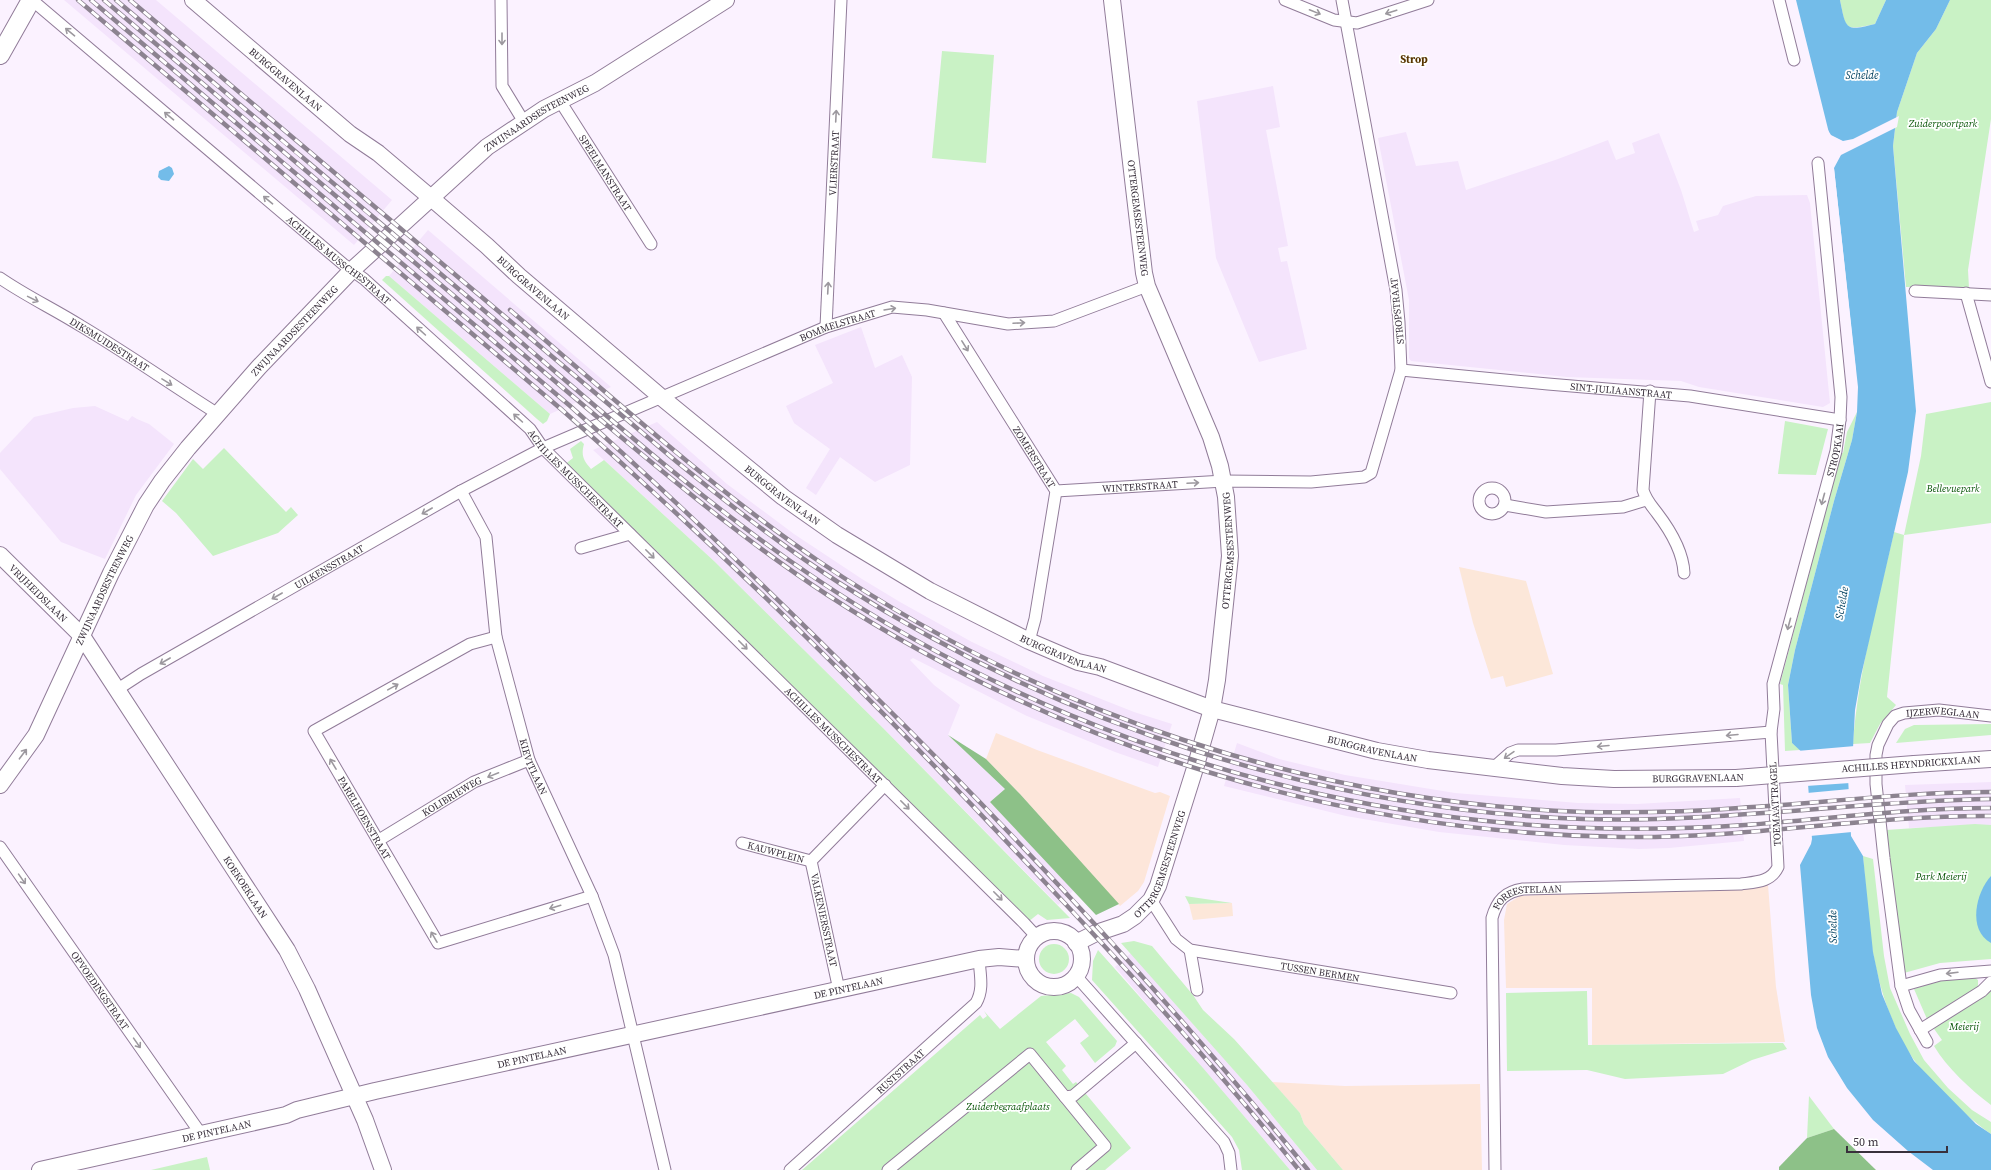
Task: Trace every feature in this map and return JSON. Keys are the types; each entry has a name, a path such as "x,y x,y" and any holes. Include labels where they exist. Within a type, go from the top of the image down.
{"main road":[{"path":"0,55 32,0"}],"street":[{"name":"ACHILLES MUSSCHESTRAAT","path":"32,0 351,271 364,279 530,429 543,448 885,785 1024,923 1037,938"},
{"name":"BURGGRAVENLAAN","path":"193,0 350,134 378,153 488,246 519,276 661,397 783,497 837,535 930,591 1029,641 1078,662 1107,669 1212,709 1377,751 1428,760 1562,776 1614,779 1736,778 1831,770"},
{"path":"502,0 502,86 524,122"},
{"name":"ZWIJNAARDSESTEENWEG","path":"0,785 36,735 111,573 146,505 162,481 259,367 351,271 430,197 487,147 524,122 595,83 726,0"},
{"name":"VLIERSTRAAT","path":"826,327 841,0"},
{"name":"OTTERGEMSESTEENWEG","path":"1076,943 1096,933 1124,924 1151,900 1160,879 1212,709 1217,680 1230,556 1224,481 1211,437 1147,286 1132,182 1112,0"},
{"path":"1285,0 1334,20 1346,23 1357,23 1428,0"},
{"name":"STROPSTRAAT","path":"1224,481 1311,482 1368,476 1373,470 1401,370 1400,329 1396,290 1342,0"},
{"path":"1780,0 1794,60"},
{"name":"SPEELMANSTRAAT","path":"560,101 651,244"},
{"name":"STROPKAAI","path":"1771,732 1774,709 1773,684 1836,451 1840,420 1840,389 1818,163"},
{"name":"DIKSMUIDESTRAAT","path":"0,278 29,298 46,305 137,360 152,373 218,414"},
{"name":"BOMMELSTRAAT","path":"543,448 826,327 892,307 944,313 1008,324 1054,321 1147,286"},
{"path":"1915,291 1991,295"},
{"path":"1966,293 1991,382"},
{"name":"ZOMERSTRAAT","path":"944,313 1056,491 1035,619 1029,641"},
{"name":"SINT-JULIAANSTRAAT","path":"1401,370 1548,384 1650,391 1840,420"},
{"path":"1650,391 1643,490 1646,500 1658,514 1681,553 1684,573"},
{"name":"UILKENSSTRAAT","path":"118,689 141,674 461,492 543,448"},
{"name":"WINTERSTRAAT","path":"1056,491 1224,481"},
{"name":"KIEVITLAAN","path":"461,492 486,537 496,637 529,760 592,896 614,955 665,1170"},
{"path":"1505,505 1546,512 1623,507 1646,500"},
{"name":"ACHILLES MUSSCHESTRAAT","path":"582,548 630,534"},
{"name":"VRIJHEIDSLAAN","path":"0,555 82,636 118,689"},
{"name":"PARELHOENSTRAAT","path":"496,637 470,644 314,731 438,943 592,896"},
{"name":"KOEKOEKLAAN","path":"118,689 289,953 367,1124 383,1170"},
{"name":"IJZERWEGLAAN","path":"1901,986 1876,784 1876,755 1878,745 1888,724 1895,716 1904,713 1939,710 1991,716"},
{"path":"1493,768 1510,753 1518,750 1556,750 1771,732"},
{"name":"TOEMAATTRAGEL","path":"1771,732 1778,867 1774,875"},
{"name":"ACHILLES HEYNDRICKXLAAN","path":"1831,770 1991,759"},
{"name":"KOLIBRIEWEG","path":"379,840 474,782 529,760"},
{"name":"VALKENIERSSTRAAT","path":"839,990 811,861 885,785"},
{"name":"KAUWPLEIN","path":"742,843 811,861"},
{"name":"OPVOEDINGSTRAAT","path":"0,847 200,1134"},
{"name":"FOREESTELAAN","path":"1495,1170 1492,918 1495,906 1503,896 1512,891 1523,889 1742,884 1763,881 1774,875"},
{"path":"1151,900 1176,939 1190,950 1197,990"},
{"path":"1056,932 1068,936 1076,943 1081,960 1076,976 1071,981 1058,986 1044,985 1038,982 1029,972 1026,959 1031,943 1043,934 1056,932"},
{"name":"TUSSEN BERMEN","path":"1190,950 1451,993"},
{"name":"DE PINTELAAN","path":"40,1170 286,1115 297,1110 354,1096 978,959 999,956 1026,959"},
{"name":"RUSTSTRAAT","path":"790,1170 976,1003 980,996 982,987 978,959"},
{"path":"1927,1042 1909,1010 1901,986 1940,974 1991,971"},
{"path":"1076,976 1224,1142 1229,1153 1231,1170"},
{"path":"1920,1030 1982,991 1991,982"},
{"path":"1065,1096 1072,1096 1078,1092 1136,1043"},
{"path":"888,1170 1030,1054 1105,1146 1077,1170"}],"shaded area":[{"path":"64,0 156,0 392,200 354,245"},
{"path":"1273,86 1280,127 1266,130 1288,246 1278,248 1281,262 1287,261 1307,349 1259,362 1216,258 1197,101"},
{"path":"1406,132 1416,166 1458,161 1466,190 1558,159 1608,140 1616,160 1635,153 1632,143 1659,133 1681,190 1694,232 1699,230 1696,221 1718,215 1723,206 1756,196 1807,195 1810,203 1830,403 1823,407 1699,387 1681,381 1567,377 1411,361 1409,358 1409,300 1378,138"},
{"path":"428,230 611,387 550,414 389,276"},
{"path":"861,327 875,368 902,355 912,377 910,465 875,482 840,457 816,495 806,488 830,449 794,423 786,406 833,383 815,345"},
{"path":"95,406 128,421 132,416 149,424 174,444 136,495 105,559 61,542 0,469 0,453 34,417 73,408"},
{"path":"657,422 727,484 794,534 900,602 972,642 1043,676 1134,712 1172,724 1158,767 1115,752 1027,716 913,658 910,660 934,685 960,705 948,735 1005,789 990,802 1074,890 1058,905 883,728 714,561 593,450"},
{"path":"1459,567 1526,581 1553,674 1506,687 1503,676 1491,679 1473,623"},
{"path":"996,733 1037,750 1155,793 1160,792 1170,796 1144,882 1138,891 1120,906 1020,794 986,759"},
{"path":"1237,743 1279,759 1345,775 1455,793 1578,803 1637,804 1740,798 1744,841 1669,848 1639,849 1564,845 1439,832 1346,816 1224,786"},
{"path":"1991,782 1991,825 1909,828 1905,785"},
{"path":"1768,885 1776,987 1785,1042 1592,1045 1592,988 1506,988 1504,920 1507,904 1520,896"},
{"path":"1232,903 1233,916 1193,920 1189,904"},
{"path":"1131,953 1247,1085 1317,1170 1290,1170 1115,967"},
{"path":"1272,1082 1345,1086 1480,1084 1482,1170 1343,1170 1304,1124 1300,1113"}],"green space":[{"path":"1840,0 1886,0 1875,24 1852,27 1848,26 1846,23"},
{"name":"Zuiderpoortpark","path":"1950,0 1991,0 1991,119 1968,270 1969,288 1906,287 1893,146 1897,112 1917,53 1936,29"},
{"path":"942,51 994,55 986,163 932,158"},
{"path":"386,276 389,276 550,414 547,421 543,424 537,419 382,280"},
{"name":"Bellevuepark","path":"1991,402 1991,523 1904,535 1921,456 1926,414"},
{"path":"1857,412 1852,440 1834,501 1795,650 1788,685 1792,743 1800,750 1785,751 1783,685 1780,684 1841,453 1843,453 1847,432"},
{"path":"1785,421 1828,429 1816,475 1778,474"},
{"path":"581,441 584,444 583,457 591,469 604,460 714,561 883,728 1070,918 1047,920 1038,914 1028,922 564,465 573,458 570,449"},
{"path":"224,448 286,512 291,507 298,515 278,533 213,556 176,513 162,501 193,459 203,469"},
{"path":"1894,532 1904,535 1887,697 1896,705 1880,724 1870,743 1853,744 1859,690 1864,664"},
{"path":"1991,724 1991,735 1896,743 1905,729 1914,725"},
{"path":"948,735 986,759 1020,794 1119,904 1096,915 990,802 1005,789"},
{"name":"Park Meierij","path":"1975,824 1991,825 1991,959 1940,963 1904,973 1886,830"},
{"path":"1863,856 1873,859 1884,956 1890,988 1910,1034 1924,1060 1948,1088 1972,1110 1991,1122 1991,1134 1971,1119 1921,1069 1906,1048 1893,1022 1883,995 1873,953 1868,917"},
{"path":"1185,896 1232,903 1189,904"},
{"path":"1134,941 1152,946 1193,995 1203,1010 1234,1039 1300,1113 1304,1124 1343,1170 1317,1170 1247,1085 1121,943"},
{"path":"1054,944 1065,948 1069,959 1065,970 1054,974 1043,970 1039,959 1043,948"},
{"path":"1098,950 1203,1068 1290,1170 1242,1170 1239,1150 1232,1137 1092,980 1093,961"},
{"name":"Meierij","path":"1974,977 1978,980 1978,986 1991,978 1991,1105 1960,1078 1939,1054 1934,1046 1942,1040 1927,1019 1914,989 1942,980"},
{"path":"1587,991 1588,1045 1783,1043 1787,1049 1752,1060 1723,1074 1625,1079 1587,1070 1507,1071 1506,993"},
{"name":"Zuiderbegraafplaats","path":"1071,993 1079,997 1117,1041 1115,1046 1095,1063 1080,1043 1089,1036 1075,1019 1046,1042 1066,1066 1062,1070 1073,1084 1076,1082 1131,1148 1105,1170 802,1170 980,1015 983,1019 987,1016 984,1011 1000,1029 1041,996"},
{"path":"1809,1096 1834,1129 1807,1138"},
{"path":"1834,1129 1876,1170 1779,1170 1779,1167 1807,1138"},
{"path":"207,1157 210,1170 151,1170"}],"water":[{"name":"Schelde","path":"1796,0 1840,0 1848,26 1858,28 1875,24 1886,0 1950,0 1936,29 1917,53 1897,112 1893,146 1916,411 1908,472 1861,676 1855,710 1853,748 1847,757 1851,836 1863,856 1873,952 1882,994 1896,1028 1914,1061 1976,1124 1991,1134 1991,1170 1933,1170 1908,1151 1873,1120 1847,1088 1828,1057 1817,1028 1811,995 1800,865 1812,839 1806,756 1792,743 1788,685 1795,650 1834,501 1852,440 1857,412 1858,387 1831,141"},
{"path":"169,166 172,168 174,174 169,181 161,180 158,177 159,171"},
{"path":"1991,876 1991,943 1983,937 1979,929 1976,920 1976,911 1981,891"}],"pier":[{"path":"1794,0 1826,127 1831,135 1843,141 1853,139 1899,116 1897,127 1841,155 1834,168 1856,372 1855,378 1829,141"},
{"path":"1855,746 1849,757 1850,783 1806,786 1804,757 1797,751"},
{"path":"1850,789 1852,832 1810,836 1807,793"}],"railway":[{"path":"78,0 561,409 739,572 855,685 968,800 1059,897 1233,1090 1299,1170"},
{"path":"91,0 569,405 724,548 932,753 1098,927 1205,1047 1308,1170"},
{"path":"104,0 621,437 721,518 773,557 826,594 916,648 1010,696 1107,738 1207,772 1309,799 1412,819 1517,832 1622,837 1668,837 1899,819 1991,816"},
{"path":"116,0 493,318 609,418 687,483 767,545 809,574 885,622 964,666 1045,704 1128,738 1214,766 1300,790 1388,808 1477,820 1577,828 1645,829 1745,825 1868,814 1960,808 1991,808"},
{"path":"130,0 677,462 737,510 819,570 925,634 1013,679 1103,718 1196,751 1291,778 1387,798 1485,812 1583,819 1685,818 1889,804 1991,799"},
{"path":"510,310 623,408 700,472 739,503 820,562 906,616 995,664 1089,705 1184,740 1282,769 1382,790 1483,805 1584,812 1701,810 1960,792 1991,792"}],"district":[{"name":"Strop","path":"1414,59"}]}
